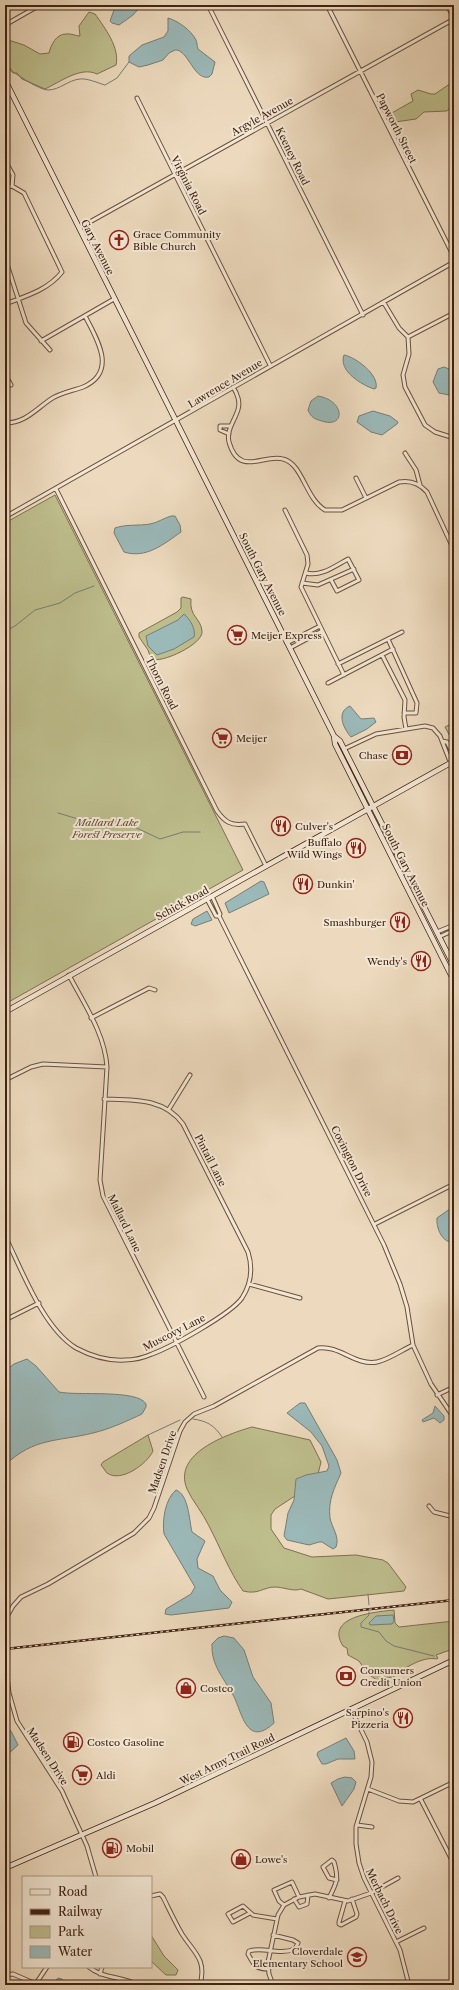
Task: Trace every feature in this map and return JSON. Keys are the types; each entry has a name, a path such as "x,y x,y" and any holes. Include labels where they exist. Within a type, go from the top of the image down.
{"main road":[{"name":"Gary Avenue","path":"5,80 175,421"},
{"name":"South Gary Avenue","path":"175,421 334,736 340,741 374,806 454,966"},
{"name":"South Gary Avenue","path":"334,736 334,744 454,981"},
{"name":"Schick Road","path":"5,1012 453,761"},
{"name":"West Army Trail Road","path":"5,1868 161,1800 454,1660"}],"street":[{"path":"5,25 40,5"},
{"name":"Keeney Road","path":"208,5 363,315"},
{"name":"Papworth Street","path":"327,5 454,257"},
{"path":"447,5 454,19"},
{"name":"Argyle Avenue","path":"79,228 454,19"},
{"name":"Virginia Road","path":"137,98 270,365"},
{"path":"8,166 13,175 12,186"},
{"path":"5,188 12,186 24,193 62,272 53,282 5,304"},
{"path":"5,258 26,323 50,350"},
{"name":"Lawrence Avenue","path":"5,517 175,421 270,365 363,315 454,262"},
{"path":"41,341 114,299"},
{"path":"384,303 399,328 408,337 409,354 403,375 405,387 425,425 435,432 454,438"},
{"path":"408,337 454,313"},
{"path":"5,423 19,421 29,417 54,397 82,387 96,377 102,365 102,351 85,316"},
{"path":"5,374 11,385"},
{"path":"233,387 239,398 239,406 230,426 229,443 232,450 239,458 248,463 283,459 292,464 297,469 313,501 325,510 342,510 399,482 407,481 420,485 427,492 454,550"},
{"path":"229,434 220,430 220,426 230,426"},
{"path":"405,453 416,470 420,485"},
{"path":"356,478 366,498"},
{"name":"Thorn Road","path":"56,489 217,811 226,823 237,825 245,824 266,866"},
{"path":"285,510 307,555 308,564 302,583 306,599 344,675"},
{"path":"306,573 313,575 319,574 348,559 359,580 337,592 331,580"},
{"path":"302,583 318,585 354,569"},
{"path":"287,643 320,626"},
{"path":"290,648 322,631"},
{"path":"338,664 402,632"},
{"path":"388,639 417,703 416,713 404,713"},
{"path":"328,683 393,649"},
{"path":"382,655 405,700 404,713 406,729"},
{"path":"344,749 376,734 425,726 433,728 442,741 449,759 453,761"},
{"name":"Covington Drive","path":"212,896 220,914 219,916 375,1224 400,1284 407,1307 413,1345 437,1395 454,1418"},
{"name":"Covington Drive","path":"207,899 216,916 219,916"},
{"path":"438,934 454,925"},
{"path":"438,934 454,930"},
{"name":"Mallard Lane","path":"69,976 103,1041 107,1067 100,1180 103,1196 204,1397"},
{"path":"91,1018 150,988 155,990"},
{"path":"5,1080 43,1064 107,1067"},
{"path":"169,1109 190,1075"},
{"name":"Pintail Lane","path":"104,1099 148,1102 169,1109 179,1118 186,1128 245,1245 251,1263 249,1284"},
{"path":"375,1224 454,1184"},
{"name":"Muscovy Lane","path":"5,1236 39,1303 49,1321 59,1334 74,1347 89,1354 114,1360 135,1359 151,1355 176,1342 232,1309 241,1299 249,1284"},
{"path":"249,1284 300,1298"},
{"path":"5,1320 39,1303"},
{"name":"Madsen Drive","path":"5,1620 13,1606 21,1597 48,1584 142,1527 154,1508 180,1431 194,1414 214,1406 318,1348 329,1347 360,1361 378,1362 413,1345"},
{"path":"437,1395 454,1387"},
{"path":"429,1506 434,1512 454,1517"},
{"name":"Madsen Drive","path":"5,1659 9,1693 17,1721 55,1778 92,1858 96,1876"},
{"name":"Merbach Drive","path":"351,1709 367,1742 371,1754 372,1770 357,1825 356,1844 358,1863 403,1958 409,1985"},
{"path":"368,1788 404,1802 413,1802 421,1800 454,1782"},
{"path":"421,1800 454,1864"},
{"path":"357,1825 372,1827"},
{"path":"330,1898 338,1880 334,1862 332,1860 323,1867 329,1878 338,1880"},
{"path":"273,1985 268,1969 270,1952 277,1919 284,1905 299,1897 315,1894 345,1901 371,1893 398,1878"},
{"path":"284,1905 279,1901 274,1890 292,1882 299,1897"},
{"path":"152,1896 160,1894 163,1897 182,1934 198,1955 202,1967 200,1985"},
{"path":"294,1899 299,1907 302,1907 307,1904 308,1895"},
{"path":"345,1901 339,1922 341,1925 356,1917 357,1914 352,1899"},
{"path":"250,1913 234,1922 228,1914 243,1906 253,1915 277,1919"},
{"path":"396,1942 424,1928"},
{"path":"268,1969 258,1969 255,1967 248,1954 249,1951 256,1949 270,1952 282,1952 298,1947 296,1941 273,1935"},
{"path":"5,1975 13,1974 36,1984 46,1968"},
{"path":"91,1968 100,1974 128,1980 138,1985"},
{"path":"100,1974 102,1968"}],"green space":[{"path":"89,12 95,14 111,38 116,52 116,65 97,74 91,72 77,73 45,89 22,79 17,73 13,73 5,59 5,39 24,45 40,54 49,53 53,43 62,34 80,36 79,26"},
{"path":"454,81 454,107 451,107 447,111 424,112 416,119 395,122 392,120 390,114 413,101 411,94 418,90 435,94"},
{"name":"Mallard Lake Forest Preserve","path":"55,495 243,870 5,1004 5,523"},
{"path":"181,598 191,599 193,614 200,623 202,631 201,636 196,642 181,652 163,659 151,659 148,650 139,637 139,633 177,612 181,608"},
{"path":"451,724 454,731 454,737 451,738 445,727"},
{"path":"252,1427 310,1440 321,1462 318,1474 301,1492 275,1509 271,1515 271,1529 284,1548 312,1557 356,1555 383,1560 388,1563 406,1587 404,1591 328,1599 301,1589 295,1590 271,1587 253,1592 243,1591 229,1567 207,1521 189,1494 185,1476 187,1465 195,1455 205,1447 217,1440"},
{"path":"148,1435 153,1451 140,1466 133,1471 119,1476 107,1473 101,1465 103,1462"},
{"path":"394,1610 395,1623 399,1627 454,1621 454,1646 450,1650 436,1655 438,1658 437,1659 426,1659 409,1666 394,1675 394,1681 389,1683 392,1679 391,1677 378,1681 367,1673 359,1661 348,1655 347,1648 343,1646 339,1636 340,1628 346,1622 365,1614"},
{"path":"152,1937 164,1956 178,1970 176,1975 166,1975 152,1962"}],"water":[{"path":"121,5 142,5 133,15 119,25 112,23 110,21 114,10"},
{"path":"168,18 176,21 188,29 196,40 198,49 215,62 212,74 209,77 200,75 184,55 177,50 169,53 163,60 148,65 139,67 129,62 129,56 142,45 164,37 168,31"},
{"path":"344,355 354,359 370,372 374,377 376,388 374,389 358,381 348,372 344,366"},
{"path":"444,367 454,371 454,396 439,393 433,382 438,369"},
{"path":"318,396 334,403 338,408 338,418 335,421 330,422 319,420 310,414 308,410 311,401"},
{"path":"373,411 390,416 398,422 382,435 371,432 357,422 359,416"},
{"path":"175,516 180,525 181,532 147,552 132,554 124,552 114,533 115,528 146,525"},
{"path":"184,614 192,624 194,637 174,649 157,655 148,646 146,636 178,620"},
{"path":"350,706 361,719 374,718 376,722 367,729 351,737 343,725 342,720 343,712"},
{"path":"261,881 264,882 269,894 229,913 225,903"},
{"path":"207,911 212,920 195,926 191,924 193,919"},
{"path":"454,1206 454,1239 450,1242 444,1239 440,1233 437,1225 437,1218"},
{"path":"27,1359 36,1366 59,1392 132,1396 141,1399 146,1404 146,1407 142,1414 106,1429 80,1436 47,1442 26,1449 5,1465 5,1371 14,1364"},
{"path":"300,1403 305,1403 337,1460 341,1473 332,1495 330,1506 330,1518 337,1540 336,1547 333,1549 322,1542 309,1545 287,1540 284,1536 288,1513 294,1500 296,1479 306,1475 327,1471 329,1466 322,1446 311,1432 287,1413"},
{"path":"435,1406 444,1416 444,1420 440,1423 434,1418 423,1422 422,1420 433,1413"},
{"path":"176,1490 184,1497 186,1502 192,1532 205,1541 197,1559 198,1568 213,1576 220,1590 232,1602 229,1608 171,1615 165,1614 166,1609 191,1594 195,1587 164,1534 163,1523 165,1510 169,1499"},
{"path":"393,1615 394,1621 392,1624 370,1625 369,1623 376,1616"},
{"path":"224,1636 234,1638 244,1650 253,1677 271,1703 274,1723 265,1730 257,1732 251,1730 246,1725 233,1695 216,1665 213,1658 212,1644 218,1638"},
{"path":"5,1729 11,1731 18,1745 5,1757"},
{"path":"346,1738 354,1751 355,1759 338,1759 322,1764 317,1755 318,1752"},
{"path":"345,1777 352,1778 356,1782 354,1789 342,1806 331,1783"},
{"path":"58,1978 62,1979 67,1985 52,1985"}],"waterway":[{"path":"10,70 34,85 52,90 80,79 105,85 117,78 129,62"},
{"path":"5,631 15,626 35,610 60,603 75,593 94,586"},
{"path":"58,813 78,819 100,819"},
{"path":"102,820 124,822 160,839 183,832 200,832"},
{"path":"193,1419 210,1424 222,1437"},
{"path":"148,1435 180,1420"},
{"path":"368,1594 369,1605"},
{"path":"369,1612 369,1615 361,1623 361,1627 379,1632 386,1641 394,1646 434,1656"}],"railway":[{"path":"5,1649 454,1600"}],"place":[{"name":"Grace Community Bible Church","path":"119,240"},
{"name":"Meijer Express","path":"237,635"},
{"name":"Meijer","path":"222,738"},
{"name":"Chase","path":"402,755"},
{"name":"Culver's","path":"281,826"},
{"name":"Buffalo Wild Wings","path":"356,848"},
{"name":"Dunkin'","path":"303,884"},
{"name":"Smashburger","path":"400,922"},
{"name":"Wendy's","path":"421,961"},
{"name":"Consumers Credit Union","path":"346,1676"},
{"name":"Costco","path":"186,1688"},
{"name":"Sarpino's Pizzeria","path":"403,1718"},
{"name":"Costco Gasoline","path":"73,1742"},
{"name":"Aldi","path":"82,1775"},
{"name":"Mobil","path":"112,1848"},
{"name":"Lowe's","path":"241,1859"},
{"name":"Cloverdale Elementary School","path":"357,1957"}]}
